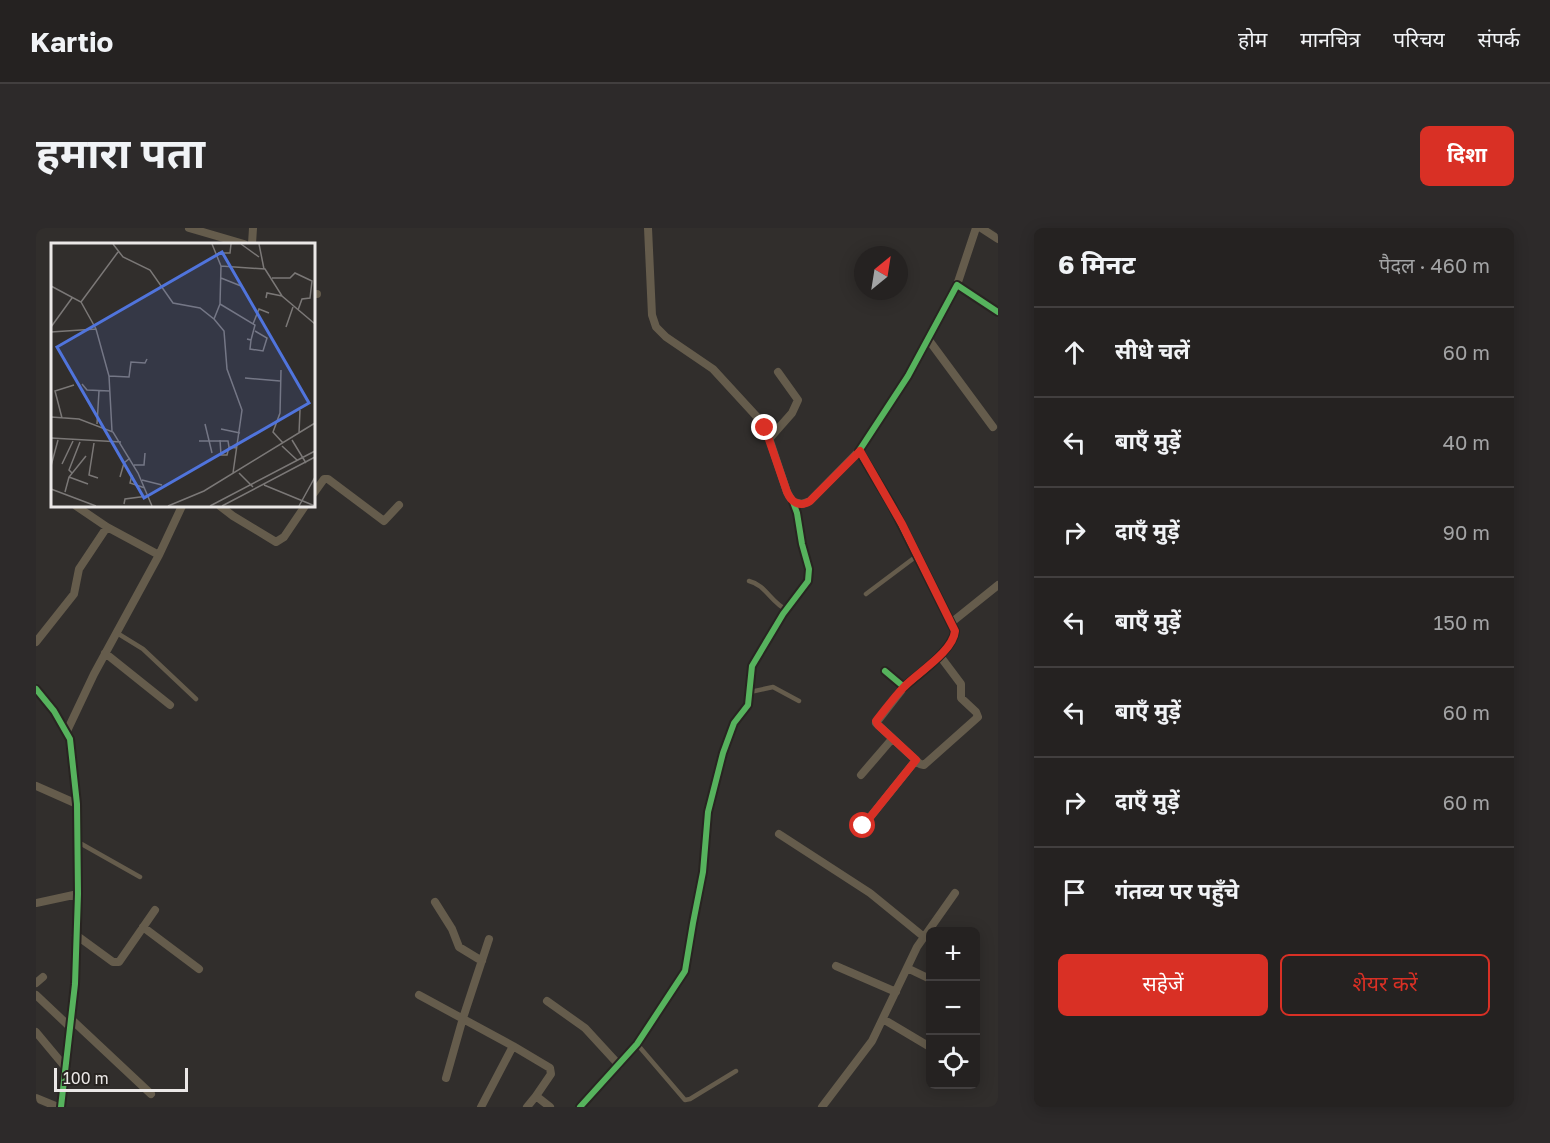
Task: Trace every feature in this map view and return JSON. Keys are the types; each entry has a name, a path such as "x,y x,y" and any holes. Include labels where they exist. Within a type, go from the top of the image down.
{"street":[{"path":"189,228 241,243"},
{"path":"252,243 253,228"},
{"path":"580,1107 638,1044 685,971 704,872 708,812 726,743 734,723 748,705 752,666 809,576 797,513 787,492 769,439 758,418 712,369 675,345 656,327 651,315 648,228"},
{"path":"793,501 802,504 810,501 860,451 893,401 957,285 976,228"},
{"path":"981,228 998,239"},
{"path":"957,285 998,312"},
{"path":"928,339 993,427"},
{"path":"769,439 792,413 798,400 778,372"},
{"path":"860,451 918,555 955,631 954,639 940,656 904,687 876,721 892,739 924,765 978,717 978,714 961,698 961,684 940,656"},
{"path":"315,492 324,479 328,479 384,521 399,505"},
{"path":"78,507 159,555"},
{"path":"67,731 105,653 183,507"},
{"path":"221,507 276,542 284,537 304,507"},
{"path":"36,642 74,594 79,569 107,526"},
{"path":"952,622 998,585"},
{"path":"105,653 170,705"},
{"path":"885,671 904,687"},
{"path":"36,689 54,711 70,739 77,804 78,842 75,984 60,1107 36,1098"},
{"path":"861,775 892,739"},
{"path":"863,826 916,760"},
{"path":"36,786 77,804"},
{"path":"779,834 870,892 924,937"},
{"path":"822,1107 872,1041 924,937 956,893"},
{"path":"36,903 78,894"},
{"path":"435,902 452,929 459,947 482,961"},
{"path":"76,935 116,963 121,961 155,910"},
{"path":"143,927 199,969"},
{"path":"446,1078 489,939"},
{"path":"836,966 896,992"},
{"path":"907,968 926,977"},
{"path":"36,995 151,1094"},
{"path":"419,995 513,1046 551,1070 551,1074 527,1107"},
{"path":"547,1001 585,1028 619,1065"},
{"path":"883,1019 926,1045"},
{"path":"36,1032 66,1068"},
{"path":"481,1107 513,1046"},
{"path":"536,1096 550,1107"}],"lane":[{"path":"866,594 918,555"},
{"path":"749,581 759,584 775,603 787,610"},
{"path":"117,633 143,649 196,699"},
{"path":"750,692 773,687 799,701"},
{"path":"78,842 140,878"},
{"path":"638,1044 685,1100 736,1071"}],"cycle path":[{"path":"885,671 904,687 942,654 955,631 891,504 859,451 908,376 957,285 998,312"},
{"path":"580,1107 637,1044 685,971 703,872 708,812 723,753 734,723 748,705 752,666 783,614 808,581 809,569 793,502"},
{"path":"36,689 54,711 70,739 77,804 78,894 75,984 61,1107"}],"route":[{"path":"765,428 789,498 797,504 806,504 816,496 860,451 902,524 955,631 954,639 940,656 904,687 876,721 916,760 863,826"}]}
